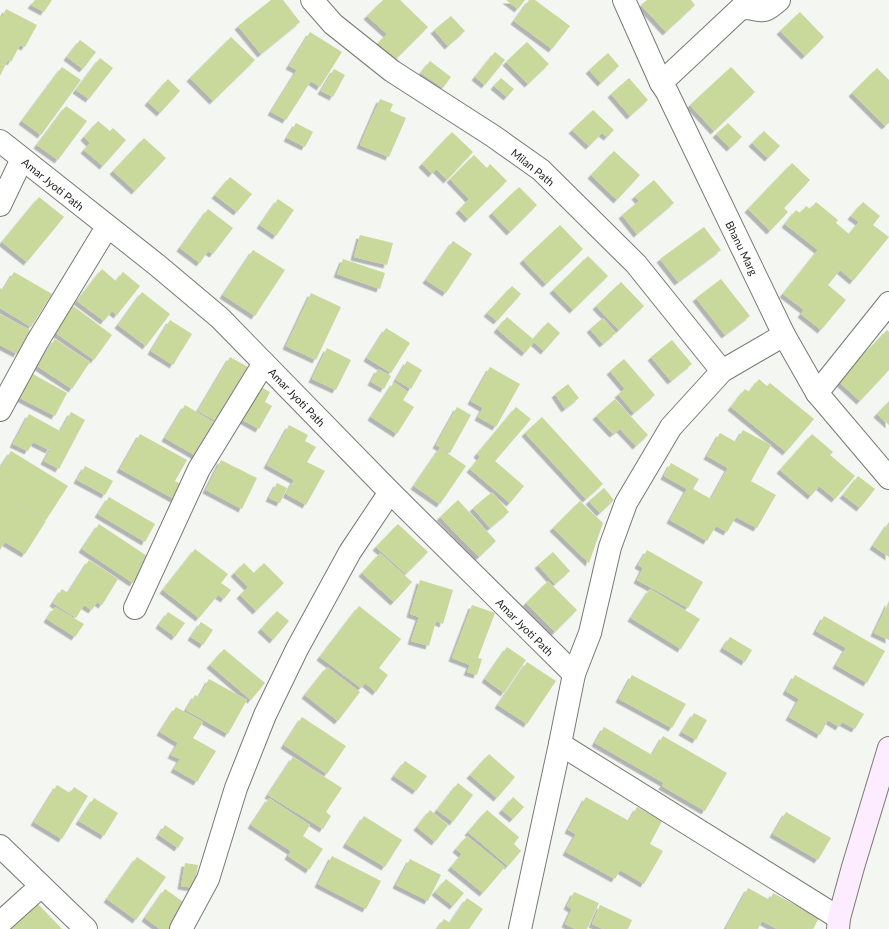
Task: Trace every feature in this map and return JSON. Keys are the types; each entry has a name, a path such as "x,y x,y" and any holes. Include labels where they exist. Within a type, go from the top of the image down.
{"street":[{"name":"Milan Path","path":"312,0 333,24 392,71 493,136 541,170 636,264 722,371"},
{"name":"Bhanu Marg","path":"624,0 661,83 784,335 817,393 889,478"},
{"path":"661,83 741,8 762,11 769,9 778,0"},
{"name":"Amar Jyoti Path","path":"0,141 157,265 220,318 390,492 574,674"},
{"path":"0,205 22,159"},
{"path":"0,410 38,342 108,227"},
{"path":"817,393 889,303"},
{"path":"520,929 574,674 590,633 610,547 626,503 671,427 722,371 784,335"},
{"path":"134,608 199,470 264,363"},
{"path":"181,929 208,879 236,788 266,715 296,649 350,552 390,492"},
{"path":"560,744 838,923 889,748"},
{"path":"0,846 86,929"},
{"path":"0,923 41,886"}],"building":[{"path":"35,0 52,0 44,12 31,5"},
{"path":"271,0 283,0 300,22 261,54 238,26"},
{"path":"383,0 400,0 428,27 395,60 378,43 387,34 367,16"},
{"path":"506,0 525,0 518,9"},
{"path":"529,0 535,0 570,26 552,49 514,21"},
{"path":"647,0 691,0 695,5 666,32 641,5"},
{"path":"6,9 37,25 25,47 20,45 11,62 8,60 0,76 0,15 2,17"},
{"path":"800,12 824,37 805,56 780,31"},
{"path":"451,16 465,31 448,46 434,30"},
{"path":"310,32 342,52 320,87 311,81 286,120 271,112 297,70 289,66"},
{"path":"231,37 255,60 213,101 190,78"},
{"path":"80,40 96,52 83,69 67,57"},
{"path":"527,42 549,64 528,84 506,62"},
{"path":"495,52 505,60 485,85 475,77"},
{"path":"608,53 619,66 601,83 589,70"},
{"path":"100,58 113,68 89,99 76,90"},
{"path":"430,61 451,77 443,88 421,73"},
{"path":"62,67 81,80 41,135 22,121"},
{"path":"731,67 755,92 714,131 690,105"},
{"path":"877,68 889,80 889,123 885,126 852,93"},
{"path":"334,69 345,75 333,97 321,91"},
{"path":"501,78 514,89 507,97 494,86"},
{"path":"629,78 648,100 630,116 611,94"},
{"path":"168,79 180,91 160,113 148,102"},
{"path":"380,99 393,104 390,111 406,118 389,157 360,145"},
{"path":"66,106 87,121 58,160 37,145"},
{"path":"593,110 614,130 607,137 602,133 589,146 572,130"},
{"path":"98,121 110,131 113,128 126,140 103,166 84,150 90,143 84,137"},
{"path":"296,123 313,132 305,147 287,138"},
{"path":"728,123 742,137 730,148 716,134"},
{"path":"764,131 780,146 768,158 752,143"},
{"path":"452,132 473,152 447,180 436,169 432,174 422,164"},
{"path":"144,138 166,158 135,191 113,171"},
{"path":"614,151 640,175 617,200 591,175"},
{"path":"474,155 487,168 490,164 507,181 468,219 459,210 469,199 450,179"},
{"path":"792,163 810,180 784,208 788,212 770,231 748,209"},
{"path":"230,177 252,194 237,212 215,195"},
{"path":"654,180 674,203 637,234 622,215 639,201 635,196"},
{"path":"519,187 537,205 510,232 492,213"},
{"path":"39,197 64,217 27,262 2,242"},
{"path":"278,199 294,210 276,236 260,225"},
{"path":"816,202 838,220 836,223 849,234 859,222 851,216 863,202 880,216 873,225 889,237 853,281 840,270 828,285 846,300 821,330 801,314 804,310 783,294 818,250 785,224 796,210 800,213 806,206 810,209"},
{"path":"208,209 233,228 213,254 208,251 200,263 180,248"},
{"path":"560,225 583,249 546,284 523,260"},
{"path":"704,227 721,250 678,282 660,259"},
{"path":"360,235 393,243 387,265 354,257"},
{"path":"453,241 472,254 446,293 426,280"},
{"path":"253,250 285,270 255,316 223,295"},
{"path":"588,256 608,276 573,310 553,290"},
{"path":"343,259 385,273 380,289 337,274"},
{"path":"102,269 116,281 123,272 140,286 117,315 112,311 104,321 77,301"},
{"path":"14,272 52,294 31,327 0,308 0,288 3,290"},
{"path":"721,279 750,316 725,335 696,298"},
{"path":"621,282 644,306 619,330 596,306"},
{"path":"512,286 521,294 497,321 487,313"},
{"path":"142,292 170,314 146,346 118,325"},
{"path":"311,293 341,307 316,360 286,346"},
{"path":"72,305 112,335 94,360 53,331"},
{"path":"0,314 30,330 17,354 0,345"},
{"path":"507,317 533,339 548,322 560,333 544,351 534,342 525,353 497,329"},
{"path":"603,318 616,333 603,344 590,329"},
{"path":"170,320 192,334 173,365 151,351"},
{"path":"386,328 410,343 391,373 367,358"},
{"path":"887,330 889,332 889,370 860,401 838,381"},
{"path":"55,339 90,362 72,389 37,366"},
{"path":"672,340 692,364 671,381 651,357"},
{"path":"327,348 351,360 336,390 312,379"},
{"path":"230,357 248,367 216,421 198,411"},
{"path":"624,359 655,395 634,413 618,394 625,389 610,371"},
{"path":"407,361 422,370 411,389 396,380"},
{"path":"490,367 520,384 496,427 478,417 483,408 471,401"},
{"path":"378,369 391,376 384,389 371,382"},
{"path":"31,373 67,393 55,416 18,397"},
{"path":"759,379 767,386 770,383 814,419 786,452 731,407 745,389 749,392"},
{"path":"394,382 408,392 403,400 414,407 397,434 371,417"},
{"path":"568,384 579,398 565,409 555,394"},
{"path":"259,386 270,392 265,402 272,406 259,429 241,419"},
{"path":"615,399 648,435 636,446 620,429 613,434 596,416"},
{"path":"889,401 889,425 877,414"},
{"path":"185,405 215,423 196,456 165,438"},
{"path":"457,407 471,415 450,453 436,445"},
{"path":"516,407 531,419 495,461 524,486 510,503 470,469 480,457 477,454"},
{"path":"71,412 85,420 59,469 44,461"},
{"path":"29,414 60,431 49,450 33,442 28,451 13,444"},
{"path":"542,417 603,484 586,499 525,433"},
{"path":"289,425 308,435 305,441 316,447 307,462 325,471 306,505 286,494 294,480 267,465"},
{"path":"743,430 771,445 751,481 776,495 757,528 736,517 727,532 716,526 707,541 670,520 687,489 664,476 671,463 699,479 693,489 711,499 728,468 707,456 720,433 736,442"},
{"path":"140,434 187,460 175,481 182,485 174,499 120,469"},
{"path":"812,434 833,452 830,455 855,476 835,499 819,486 811,496 780,470"},
{"path":"440,448 466,466 440,504 414,486"},
{"path":"11,451 68,486 46,520 0,492 0,468"},
{"path":"221,460 257,478 242,509 206,490"},
{"path":"85,466 113,481 105,495 77,480"},
{"path":"858,476 875,489 860,508 843,495"},
{"path":"277,483 287,488 280,503 269,498"},
{"path":"604,488 614,500 600,513 589,501"},
{"path":"0,492 46,521 25,554 5,542 0,550"},
{"path":"492,492 509,512 490,528 473,508"},
{"path":"109,497 155,524 145,542 98,514"},
{"path":"458,500 496,541 479,557 440,517"},
{"path":"580,501 603,523 589,563 553,528"},
{"path":"889,522 889,557 873,546"},
{"path":"99,524 150,558 133,583 82,549"},
{"path":"398,524 428,552 406,574 376,547"},
{"path":"195,549 228,574 221,583 231,590 224,599 218,595 199,618 163,590"},
{"path":"647,550 703,582 688,608 637,580 643,568 638,565"},
{"path":"553,552 570,571 555,584 538,565"},
{"path":"380,553 412,582 394,602 362,573"},
{"path":"89,560 118,579 102,605 97,602 92,610 84,605 76,618 53,603 62,589 68,593"},
{"path":"244,563 254,573 264,563 284,583 256,611 240,595 248,587 234,573"},
{"path":"420,580 453,590 443,624 436,621 429,646 411,641 419,617 410,614"},
{"path":"548,581 577,610 555,632 526,603"},
{"path":"650,589 700,619 681,649 631,618"},
{"path":"889,601 889,640 874,633"},
{"path":"472,605 495,613 478,658 482,659 477,675 467,672 470,665 452,658"},
{"path":"359,606 401,639 379,668 388,675 376,692 365,683 361,688 320,657"},
{"path":"55,607 84,624 75,637 47,619"},
{"path":"277,611 289,621 273,640 261,629"},
{"path":"168,612 185,623 175,637 159,625"},
{"path":"824,616 885,651 867,683 836,665 846,648 816,631"},
{"path":"201,622 213,630 203,645 191,637"},
{"path":"730,637 752,650 745,662 723,648"},
{"path":"507,647 526,660 504,693 485,679"},
{"path":"224,649 265,683 251,700 210,665"},
{"path":"527,662 556,681 527,724 498,705"},
{"path":"327,667 360,692 338,721 305,695"},
{"path":"632,675 686,704 672,728 619,699"},
{"path":"795,675 864,714 855,729 842,722 839,727 828,720 820,735 789,717 799,699 786,691"},
{"path":"209,679 247,700 228,734 186,710 195,695 199,697"},
{"path":"176,707 203,722 193,738 216,751 197,782 174,769 180,759 171,755 178,743 160,732"},
{"path":"694,713 707,720 696,740 682,732"},
{"path":"302,717 346,746 327,774 284,745"},
{"path":"604,727 652,755 663,736 727,773 705,811 662,786 664,783 595,743"},
{"path":"489,754 515,777 497,798 470,775"},
{"path":"293,757 342,788 326,812 331,816 323,829 268,795"},
{"path":"405,761 427,776 416,791 394,776"},
{"path":"458,783 473,795 453,822 437,810"},
{"path":"57,785 70,793 74,787 88,796 62,839 34,822"},
{"path":"513,797 524,807 513,819 502,810"},
{"path":"586,797 629,821 637,807 662,821 650,844 663,851 644,884 620,870 615,879 566,852 576,834 568,830"},
{"path":"94,798 118,813 104,836 79,821"},
{"path":"269,798 310,825 303,836 323,849 309,870 288,856 291,851 251,825"},
{"path":"430,810 448,825 435,842 417,827"},
{"path":"487,810 519,837 514,844 521,851 508,866 468,832"},
{"path":"786,812 831,838 818,860 773,834"},
{"path":"364,816 402,840 385,867 346,844"},
{"path":"165,825 184,838 178,848 159,835"},
{"path":"467,836 505,867 483,893 451,867 462,854 456,849"},
{"path":"332,856 381,881 366,909 318,884"},
{"path":"137,857 166,877 136,920 107,899"},
{"path":"410,859 441,875 428,901 396,885"},
{"path":"185,863 198,865 194,888 181,886"},
{"path":"446,879 464,893 453,906 435,892"},
{"path":"748,888 770,900 773,893 819,918 813,929 777,929 762,921 758,929 726,928"},
{"path":"165,889 189,906 172,929 160,929 145,918"},
{"path":"574,892 599,903 587,929 575,929 565,924 572,909 567,906"},
{"path":"467,898 483,909 469,929 437,929 444,919 450,923"},
{"path":"37,903 62,929 10,929"},
{"path":"600,905 632,920 628,929 603,929 592,924"}]}
